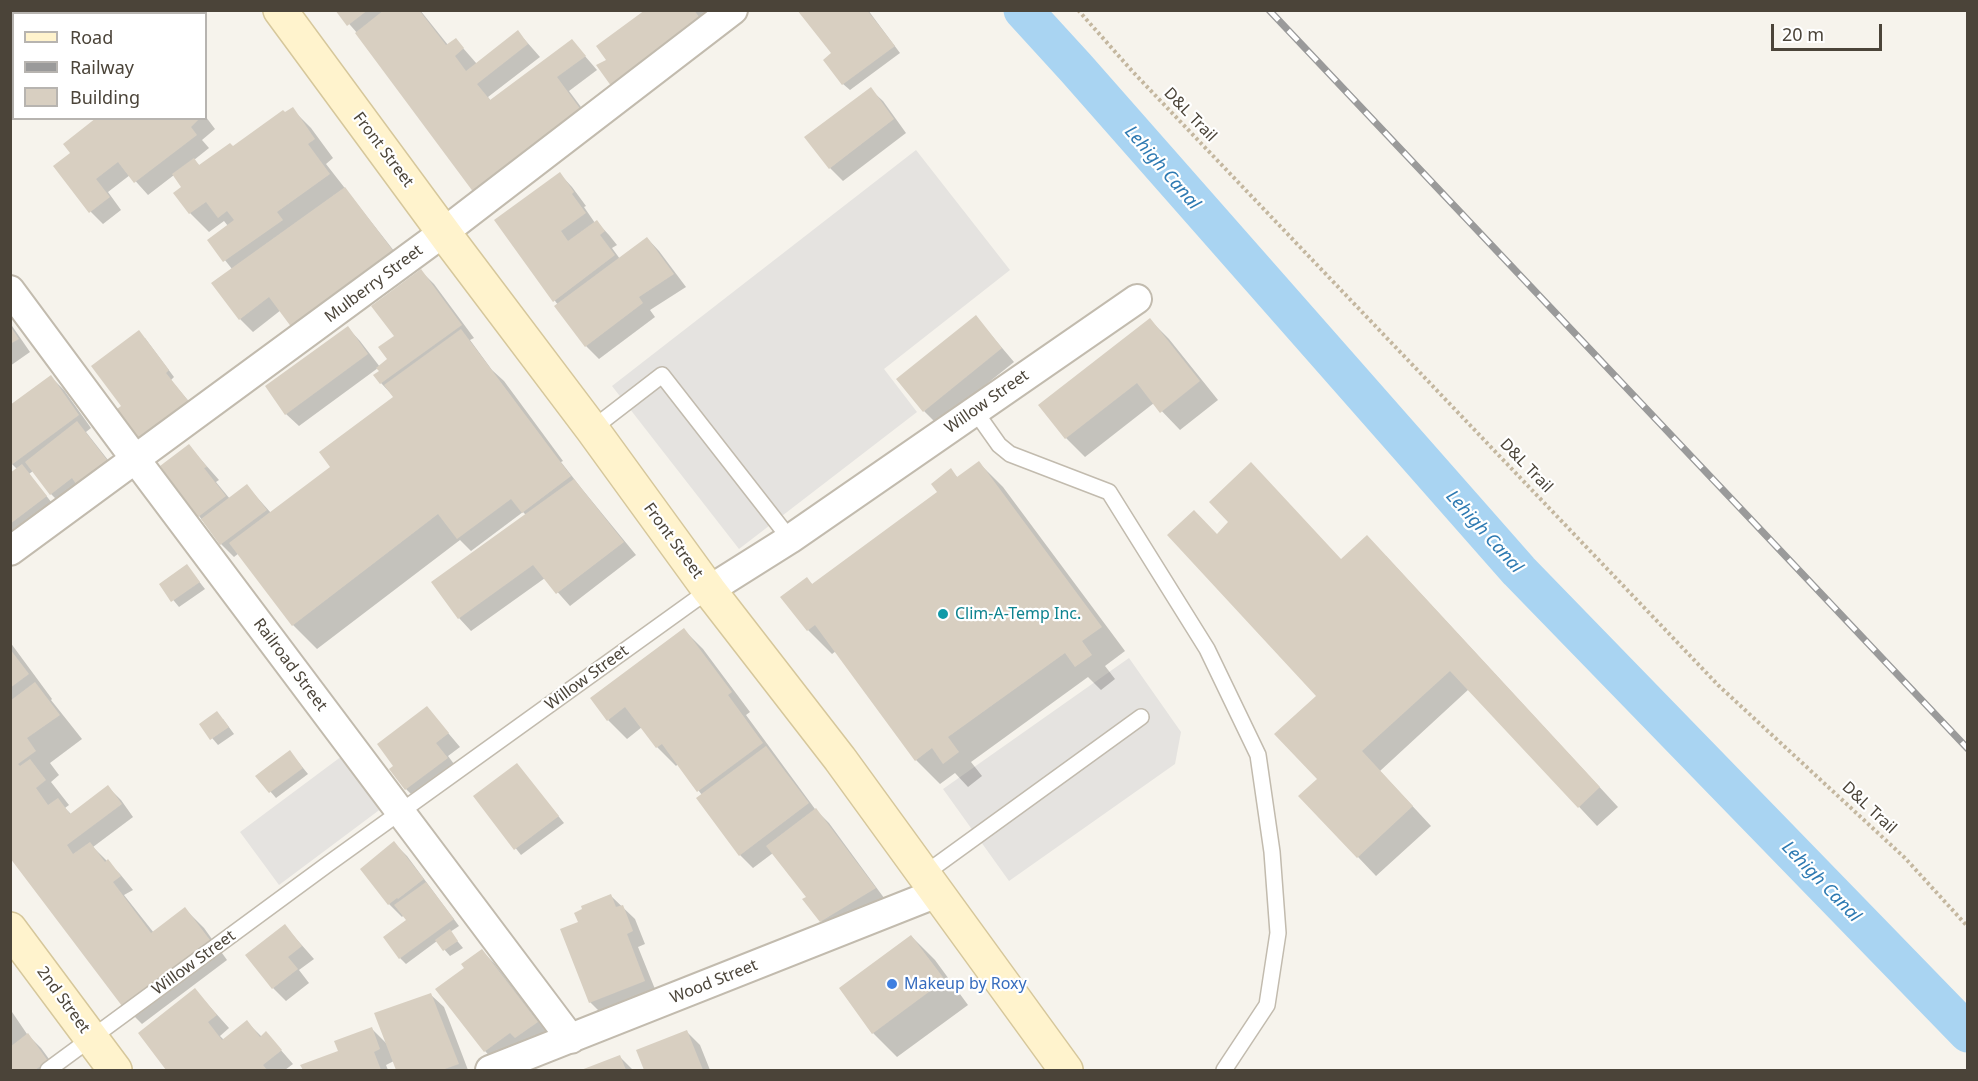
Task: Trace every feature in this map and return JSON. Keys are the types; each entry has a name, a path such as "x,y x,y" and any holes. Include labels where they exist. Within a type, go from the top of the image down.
{"main road":[{"name":"Front Street","path":"280,10 709,590 840,759 930,884 1056,1067"},
{"name":"2nd Street","path":"10,929 116,1071"}],"street":[{"name":"Mulberry Street","path":"10,551 444,232 733,10"},
{"name":"Railroad Street","path":"10,290 571,1039"},
{"name":"Willow Street","path":"709,590 790,538 1137,299"},
{"name":"Wood Street","path":"490,1071 571,1039 930,884"}],"lane":[{"path":"592,429 662,375 790,538"},
{"path":"975,411 999,445 1010,454 1109,492 1207,649 1258,755 1272,852 1278,933 1267,1005 1224,1071"},
{"name":"Willow Street","path":"48,1071 709,590"},
{"path":"930,884 1141,717"}],"path":[{"name":"D&L Trail","path":"1078,10 1133,72 1718,685 1905,858 1968,927"}],"shaded area":[{"path":"916,150 1010,270 884,369 917,412 739,549 612,386"},
{"path":"1129,658 1181,732 1175,764 1009,881 943,789"},
{"path":"342,756 382,808 279,885 240,832"}],"building":[{"path":"44,10 122,10 123,12 42,12"},
{"path":"335,10 368,10 347,26"},
{"path":"384,10 419,10 446,45 456,38 464,48 455,56 466,71 518,30 528,44 477,84 490,100 572,39 586,56 557,77 584,114 474,193 355,33"},
{"path":"645,10 694,10 704,24 614,90 596,65 606,60 596,46"},
{"path":"797,10 867,10 895,46 842,85 823,60 831,53"},
{"path":"12,48 12,100 10,98 10,49"},
{"path":"871,87 894,119 829,169 804,137"},
{"path":"293,107 315,139 308,144 330,174 277,212 283,220 223,262 207,240 234,220 227,211 218,218 206,202 189,214 173,193 181,187 172,174 194,158 199,165 230,143 233,146 283,110 285,112"},
{"path":"93,120 198,120 191,127 197,135 134,183 118,162 96,179 110,197 89,213 53,166 70,153 63,144"},
{"path":"560,172 586,213 561,231 568,241 597,220 605,231 600,235 615,255 553,302 494,220"},
{"path":"345,187 394,252 292,328 269,297 239,320 211,283"},
{"path":"647,237 674,274 639,297 643,303 585,347 554,306"},
{"path":"421,269 462,325 380,384 373,375 379,371 376,368 387,359 378,347 394,336 371,306"},
{"path":"976,315 1002,348 923,412 896,379"},
{"path":"1150,318 1200,381 1160,413 1137,383 1065,439 1038,405"},
{"path":"10,326 19,339 10,344"},
{"path":"348,326 368,354 285,415 265,386"},
{"path":"461,329 571,476 522,513 511,499 457,539 438,514 292,626 229,543 330,467 319,452 393,397 384,385"},
{"path":"139,330 169,370 166,373 190,403 140,440 117,409 121,406 91,366"},
{"path":"51,375 79,415 10,466 10,405"},
{"path":"77,421 107,460 76,484 72,478 50,495 25,462"},
{"path":"189,444 226,496 198,517 160,466"},
{"name":"Clim-A-Temp Inc.","path":"979,461 1102,627 1082,641 1092,655 1075,667 1065,653 948,737 959,752 943,764 932,748 915,761 815,625 807,631 780,597 807,577 812,584 937,492 931,484 951,468 957,477"},
{"path":"1251,462 1341,559 1367,535 1600,787 1578,808 1450,671 1362,751 1413,806 1357,858 1298,796 1317,779 1274,734 1316,696 1167,535 1194,510 1217,534 1228,522 1209,502"},
{"path":"22,464 47,496 10,524 10,473"},
{"path":"574,479 624,542 556,594 533,565 458,619 431,582"},
{"path":"247,484 267,510 220,545 201,519"},
{"path":"187,564 200,582 171,602 159,584"},
{"path":"684,628 732,692 728,695 763,743 697,792 662,744 656,748 625,707 607,721 590,698"},
{"path":"10,649 29,674 10,688"},
{"path":"35,682 60,715 27,738 36,751 18,764 20,766 30,759 46,780 36,788 48,805 58,798 70,814 108,785 122,804 67,845 73,854 90,842 105,862 108,859 121,876 113,882 151,933 185,907 210,940 122,1006 10,858 10,701"},
{"path":"427,706 449,733 436,743 448,758 405,790 389,769 393,766 377,744"},
{"path":"217,711 229,727 210,740 199,724"},
{"path":"766,746 809,803 739,856 696,798"},
{"path":"290,750 303,768 269,793 255,776"},
{"path":"517,763 559,816 514,850 473,796"},
{"path":"816,808 876,888 820,922 802,899 806,897 766,846"},
{"path":"394,841 424,879 388,905 360,869"},
{"path":"426,882 454,919 399,959 383,937 406,920 394,905"},
{"path":"611,894 616,907 623,905 633,931 627,934 645,981 589,1003 560,929 578,922 574,913 582,909 581,906"},
{"path":"285,924 302,946 288,957 298,969 272,989 245,955"},
{"path":"450,929 458,941 443,951 435,940"},
{"name":"Makeup by Roxy","path":"911,935 945,980 872,1034 839,988"},
{"path":"482,949 538,1022 515,1038 510,1033 484,1052 435,989 464,968 461,964"},
{"path":"195,988 217,1015 208,1022 222,1040 247,1020 260,1037 266,1031 282,1050 263,1065 267,1070 166,1070 138,1033"},
{"path":"431,993 459,1064 442,1070 396,1070 374,1013"},
{"path":"372,1027 380,1049 374,1052 381,1070 303,1070 300,1065 338,1051 334,1041"},
{"path":"687,1030 703,1070 644,1070 636,1050"},
{"path":"28,1033 48,1061 35,1070 10,1070 10,1047"},
{"path":"620,1055 626,1070 581,1070"}],"waterway":[{"name":"Lehigh Canal","path":"1023,10 1519,571 1968,1033"}],"railway":[{"path":"1269,10 1968,749"}],"place":[{"name":"Clim-A-Temp Inc.","path":"943,614"},
{"name":"Makeup by Roxy","path":"892,984"}]}
